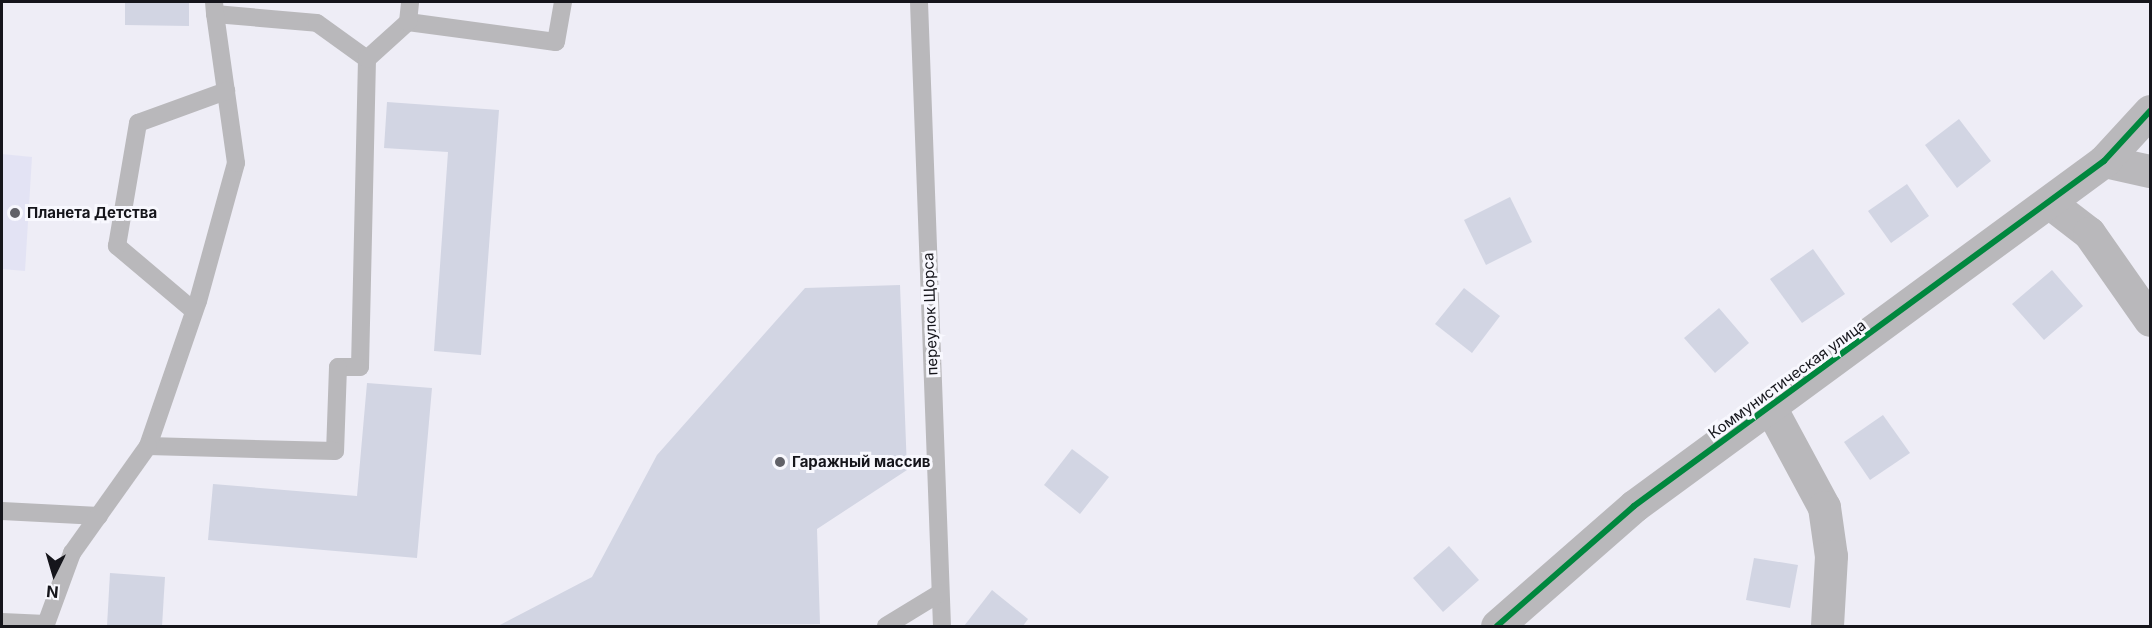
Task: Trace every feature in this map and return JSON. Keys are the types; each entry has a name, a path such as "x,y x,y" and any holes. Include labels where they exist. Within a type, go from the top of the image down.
{"street":[{"name":"Коммунистическая улица","path":"1497,627 1634,506 1769,405 2050,203 2104,161 2151,111"},
{"path":"2104,161 2151,171"},
{"path":"2050,203 2089,234 2151,320"},
{"path":"1769,405 1824,507 1831,556 1827,627"}],"lane":[{"path":"148,446 335,451 338,367 360,367 367,59 408,22 410,2"},
{"path":"408,22 556,42 563,2"},
{"name":"переулок Щорса","path":"919,2 942,627"},
{"path":"2,622 46,624 72,553 148,446 194,311 236,163 215,8 317,23 367,59"},
{"path":"194,311 117,246 138,123 226,92"},
{"path":"2,511 99,516"},
{"path":"886,627 940,593"}],"shaded area":[{"name":"Планета Детства","path":"2,154 32,157 25,271 2,269"}],"building":[{"path":"125,2 189,2 189,26 125,25"},
{"path":"387,102 499,110 481,355 434,351 448,152 384,148"},
{"path":"1959,119 1991,161 1957,188 1925,145"},
{"path":"1907,184 1929,216 1891,243 1868,211"},
{"path":"1510,197 1532,242 1486,265 1464,220"},
{"path":"1813,249 1845,294 1802,323 1770,279"},
{"path":"2052,270 2083,306 2044,340 2012,304"},
{"name":"Гаражный массив","path":"900,285 907,470 817,529 820,624 498,626 592,577 657,455 805,288"},
{"path":"1464,288 1500,316 1472,353 1435,324"},
{"path":"1719,308 1749,343 1715,373 1684,338"},
{"path":"367,383 432,388 417,558 208,540 213,484 357,496"},
{"path":"1883,415 1910,453 1870,480 1844,442"},
{"path":"1072,449 1109,477 1080,514 1044,485"},
{"path":"1449,546 1479,580 1443,612 1413,578"},
{"path":"1754,558 1798,565 1790,608 1746,600"},
{"path":"110,573 165,577 162,626 107,626"},
{"path":"992,590 1028,619 1023,626 964,626"}],"cycle path":[{"path":"1497,626 1634,506 2104,161 2150,111"}],"place":[{"name":"Планета Детства","path":"15,213"},
{"name":"Гаражный массив","path":"780,462"}]}
